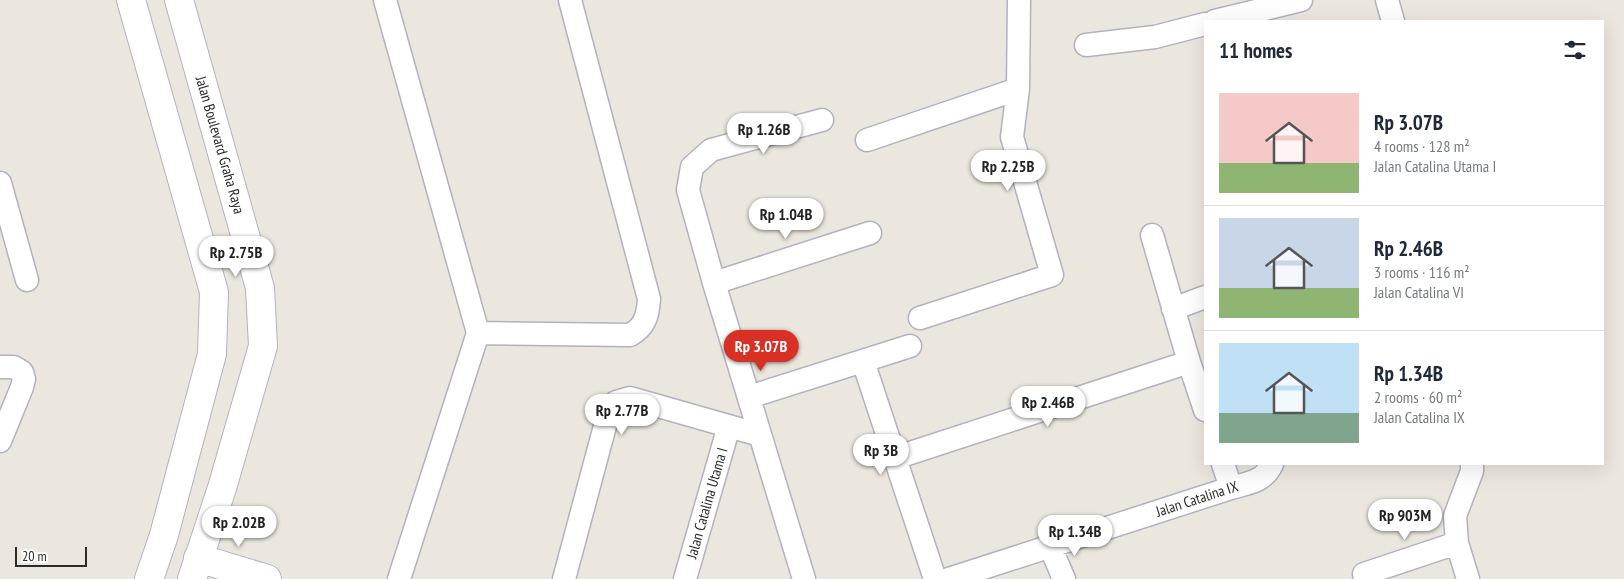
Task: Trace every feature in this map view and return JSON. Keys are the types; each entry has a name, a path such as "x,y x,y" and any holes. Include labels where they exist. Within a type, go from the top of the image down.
{"main road":[{"path":"130,0 214,292 212,354 164,535 149,579"},
{"name":"Jalan Boulevard Graha Raya","path":"180,0 260,288 263,346 222,488 195,569"},
{"path":"195,569 267,579"}],"street":[{"path":"385,0 478,333 399,579"},
{"path":"478,333 630,335 645,322 649,299 570,0"},
{"path":"920,318 1052,275 1012,137 1018,89 1019,0"},
{"path":"1219,20 1301,0"},
{"path":"1386,0 1393,20"},
{"path":"1086,44 1155,36 1204,24"},
{"path":"867,140 1018,89"},
{"path":"804,579 714,283 688,190 692,167 711,150 822,120"},
{"path":"0,183 7,234 27,280"},
{"path":"714,283 870,233"},
{"path":"1152,235 1204,407"},
{"path":"1173,309 1204,296"},
{"path":"749,397 910,346"},
{"path":"864,361 935,579"},
{"path":"895,458 1189,362"},
{"path":"0,367 14,367 22,372 24,378 0,441"},
{"path":"564,579 609,411 616,402 630,398 760,435"},
{"name":"Jalan Catalina Utama I","path":"685,579 729,426"},
{"path":"1223,465 1230,488"},
{"path":"1468,579 1457,543 1455,516 1472,471 1472,465"},
{"name":"Jalan Catalina IX","path":"949,579 1257,480 1264,476 1271,466"},
{"path":"1364,574 1457,543"},
{"path":"1050,546 1064,579"}]}
